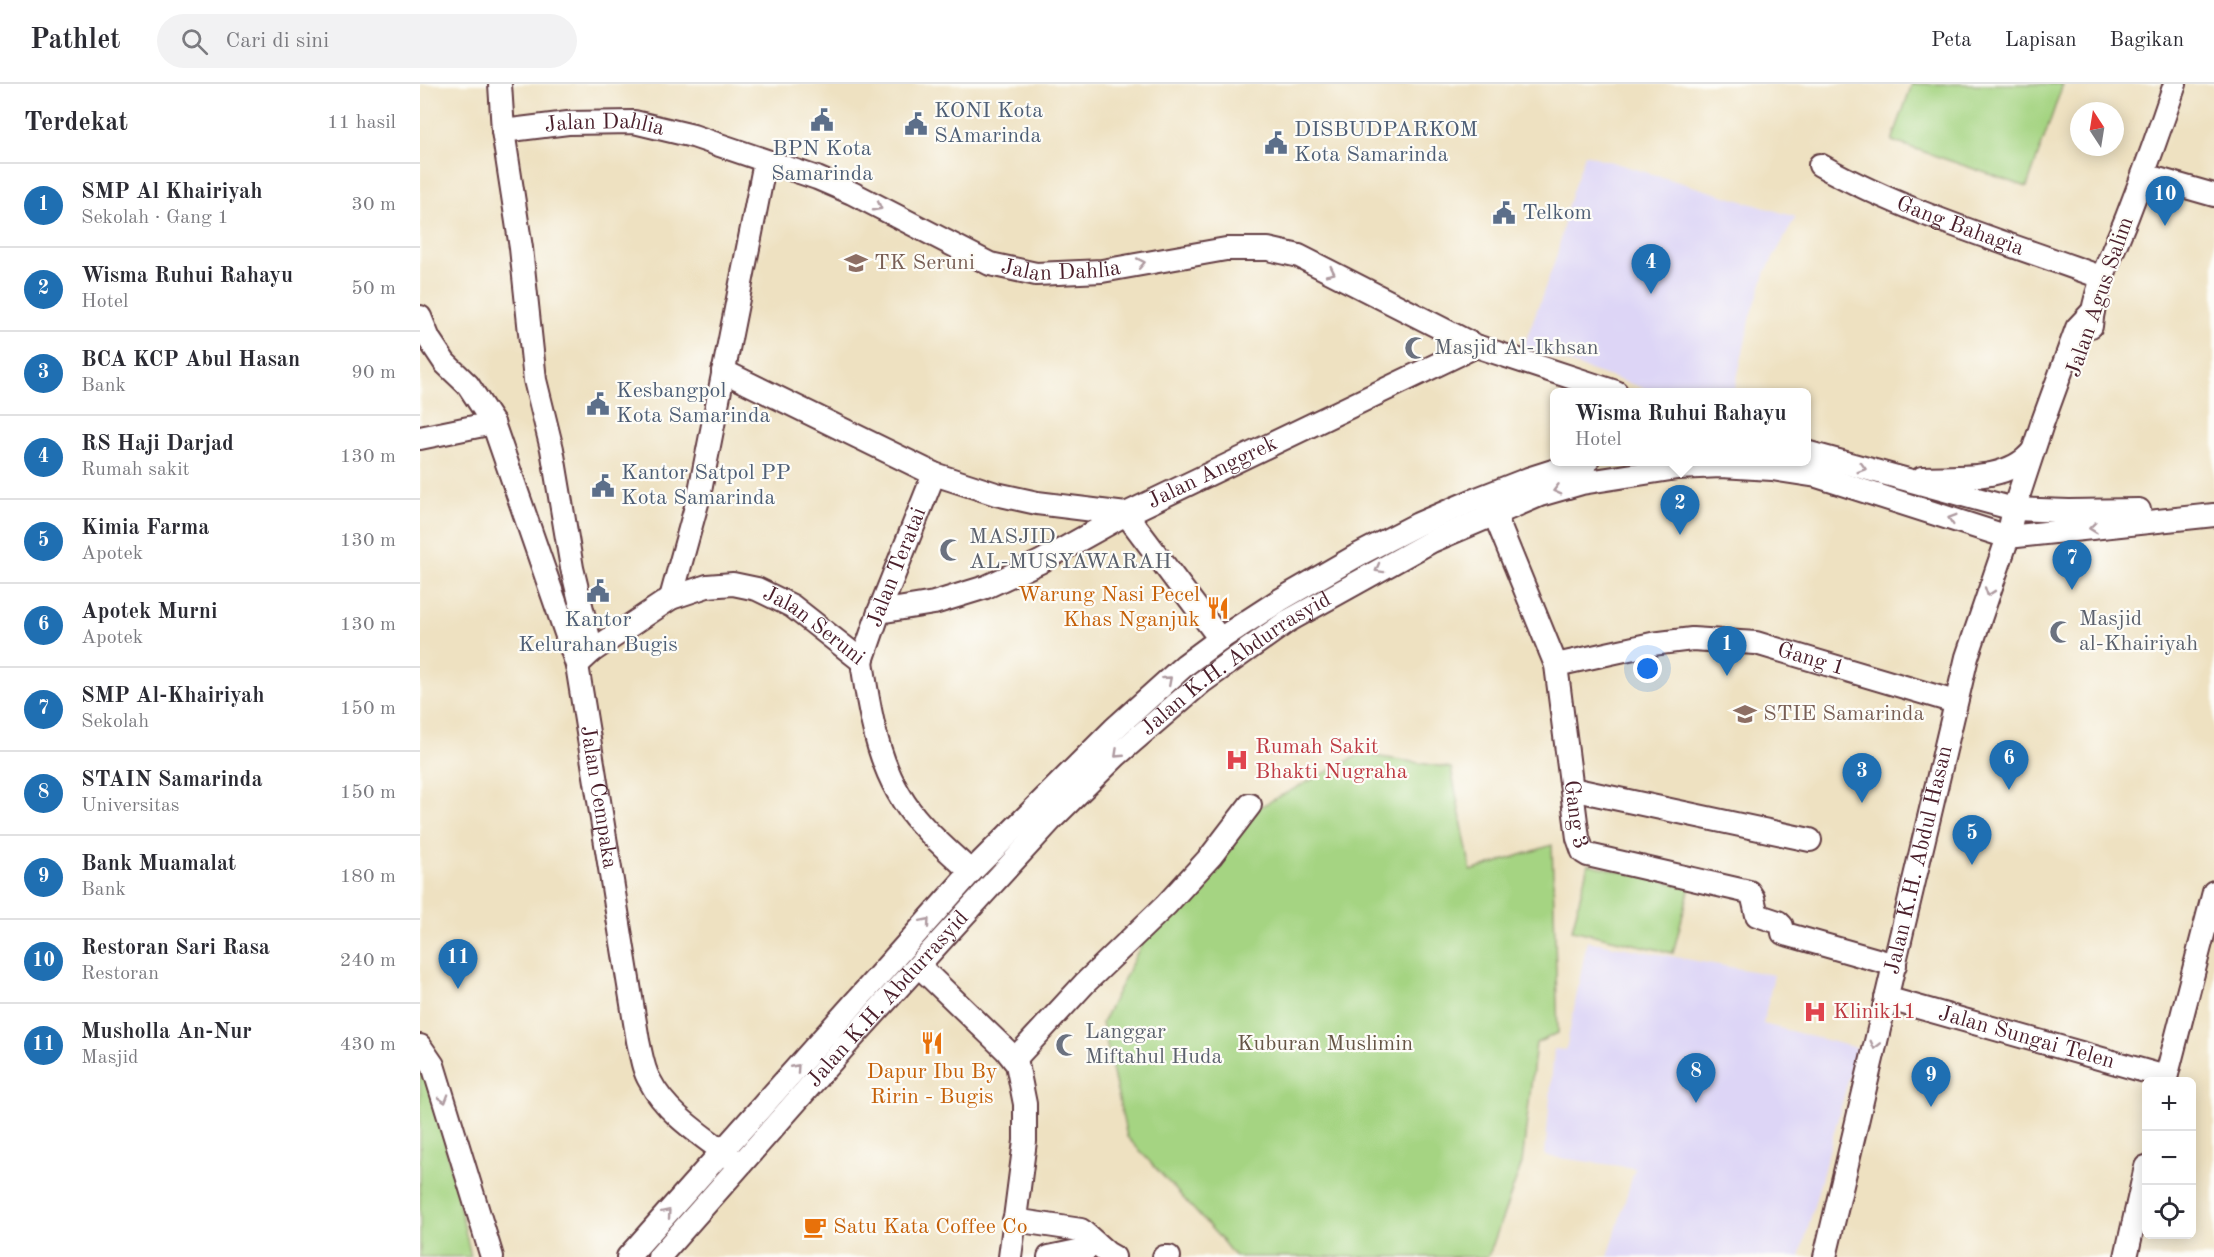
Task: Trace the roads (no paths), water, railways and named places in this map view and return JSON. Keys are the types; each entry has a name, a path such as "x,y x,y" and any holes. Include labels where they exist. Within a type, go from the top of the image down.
{"street":[{"path":"500,84 503,131 521,248 535,380 552,449 584,658"},
{"name":"Jalan Agus Salim","path":"2008,537 2090,333 2092,312 2103,278 2144,175 2175,84"},
{"name":"Jalan Dahlia","path":"503,131 568,123 634,123 693,136 817,178 852,193 990,264 1036,274 1102,271 1226,249 1268,249 1299,256 1476,346 1601,388"},
{"path":"670,598 699,496 765,162"},
{"name":"Gang Bahagia","path":"1820,165 1852,183 1936,217 2103,278"},
{"path":"2144,175 2214,195"},
{"path":"2019,510 2032,452 2077,328 2092,312"},
{"name":"Jalan Cempaka","path":"420,317 429,339 440,355 468,385 493,423 584,658 638,1041 649,1080 661,1099 740,1165"},
{"name":"Jalan Anggrek","path":"879,612 934,603 986,587 1040,562 1126,514 1476,346"},
{"path":"723,371 934,474 996,494 1037,503 1126,514 1220,639"},
{"path":"420,438 493,423"},
{"path":"1897,478 1988,474 2019,465 2032,452"},
{"path":"1811,453 2019,510 2126,509 2211,515"},
{"name":"Jalan K.H. Abdurrasyid","path":"659,1257 1052,819 1116,756 1185,665 1289,594 1358,555 1474,500 1569,466"},
{"name":"Jalan K.H. Abdurrasyid","path":"628,1257 971,872 1153,708 1288,621 1432,541 1540,495 1582,483 1677,468 1721,466 1772,469 1817,476 2008,537"},
{"name":"Jalan Teratai","path":"862,661 934,474"},
{"name":"Gang 3","path":"1494,513 1556,665 1580,847 1587,855 1749,892 1753,898 1757,915 1778,922 1782,926 1783,933 1788,936 1894,965"},
{"path":"2008,537 2211,515"},
{"name":"Jalan K.H. Abdul Hasan","path":"1825,1257 1955,702 1967,657 2008,537"},
{"name":"Jalan Seruni","path":"584,658 670,598 707,586 733,584 757,589 792,606 862,661 867,702 878,747 895,788 920,822 971,872"},
{"name":"Gang 1","path":"1556,665 1652,644 1692,639 1756,643 1955,702"},
{"path":"1572,789 1810,840"},
{"path":"1014,1060 1085,983 1166,905 1211,856 1250,805"},
{"path":"2167,1077 2214,892"},
{"path":"919,966 1006,1050 1017,1064 1025,1104 1025,1141 1010,1257"},
{"name":"Jalan Sungai Telen","path":"1886,998 2159,1077"},
{"path":"420,1046 433,1065 492,1257"},
{"path":"2126,1257 2142,1185"},
{"path":"1013,1223 1081,1230 1114,1257"},
{"path":"1049,1257 1087,1249"}],"place":[{"name":"BPN Kota Samarinda","path":"822,120"},
{"name":"KONI Kota SAmarinda","path":"916,124"},
{"name":"DISBUDPARKOM Kota Samarinda","path":"1276,143"},
{"name":"Telkom","path":"1504,213"},
{"name":"Restoran Sari Rasa","path":"2165,226"},
{"name":"TK Seruni","path":"856,263"},
{"name":"RS Haji Darjad","path":"1651,294"},
{"name":"Masjid Al-Ikhsan","path":"1416,348"},
{"name":"Kesbangpol Kota Samarinda","path":"598,404"},
{"name":"Kantor Satpol PP Kota Samarinda","path":"603,486"},
{"name":"Wisma Ruhui Rahayu","path":"1680,535"},
{"name":"MASJID AL-MUSYAWARAH","path":"951,550"},
{"name":"SMP Al-Khairiyah","path":"2072,590"},
{"name":"Kantor Kelurahan Bugis","path":"598,591"},
{"name":"Warung Nasi Pecel Khas Nganjuk","path":"1218,608"},
{"name":"Masjid al-Khairiyah","path":"2061,632"},
{"name":"SMP Al Khairiyah","path":"1727,676"},
{"name":"STIE Samarinda","path":"1745,714"},
{"name":"Rumah Sakit Bhakti Nugraha","path":"1237,760"},
{"name":"Apotek Murni","path":"2009,790"},
{"name":"BCA KCP Abul Hasan","path":"1862,803"},
{"name":"Kimia Farma","path":"1972,865"},
{"name":"Musholla An-Nur","path":"458,989"},
{"name":"Klinik11","path":"1815,1012"},
{"name":"Dapur Ibu By Ririn - Bugis","path":"932,1043"},
{"name":"Langgar Miftahul Huda","path":"1067,1045"},
{"name":"STAIN Samarinda","path":"1696,1103"},
{"name":"Bank Muamalat","path":"1931,1107"},
{"name":"Satu Kata Coffee Co","path":"815,1227"}],"park label":[{"name":"Kuburan Muslimin","path":"1325,1044"}]}
